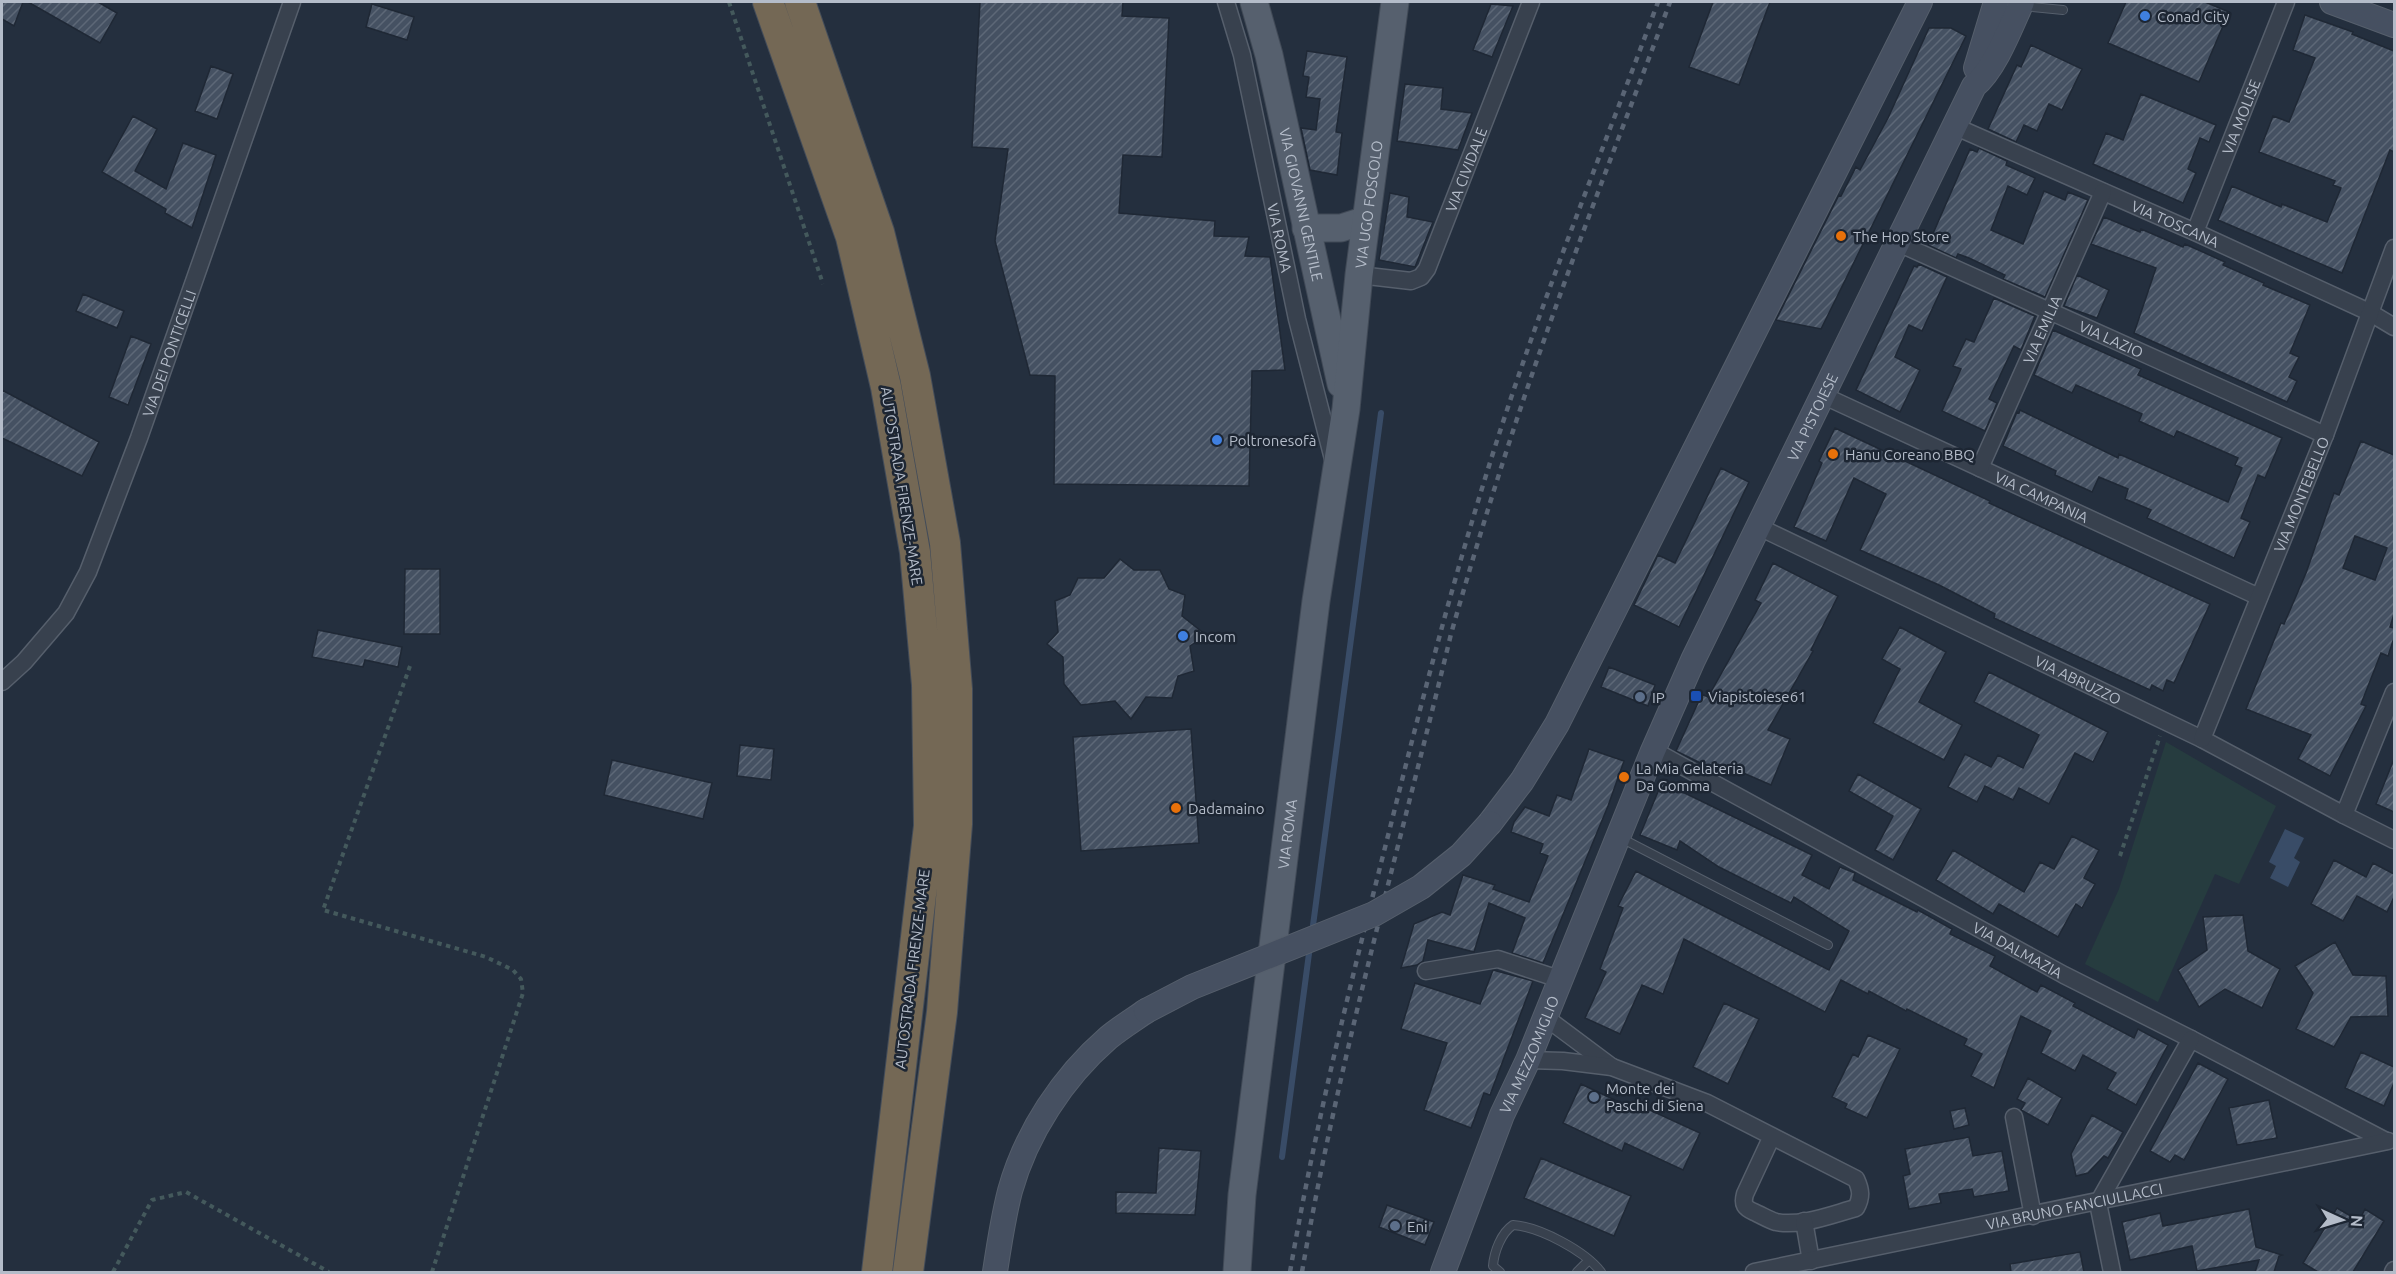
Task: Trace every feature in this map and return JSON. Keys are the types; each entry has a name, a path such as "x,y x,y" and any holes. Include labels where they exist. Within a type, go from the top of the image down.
{"highway":[{"name":"AUTOSTRADA FIRENZE-MARE","path":"768,2 851,237 886,387 915,552 927,686 929,826 877,1272"},
{"name":"AUTOSTRADA FIRENZE-MARE","path":"800,2 879,232 915,376 945,543 957,689 957,824 942,1012 908,1272"}],"main road":[{"name":"VIA GIOVANNI GENTILE","path":"1254,2 1269,55 1346,409"},
{"name":"VIA UGO FOSCOLO","path":"1346,409 1359,275 1395,2"},
{"name":"VIA PISTOIESE","path":"1974,86 1974,75 1996,2"},
{"path":"2332,2 2394,25"},
{"path":"995,1272 1011,1190 1029,1144 1048,1107 1083,1063 1102,1044 1146,1011 1192,987 1374,914 1421,887 1461,855 1490,823 1522,781 1557,724 1920,3"},
{"name":"VIA PISTOIESE","path":"1653,750 1757,526 1974,86 1982,79 1991,64 2017,3"},
{"path":"1306,228 1341,228 1366,220"},
{"name":"VIA ROMA","path":"1237,1272 1242,1195 1316,601 1346,409"},
{"name":"VIA MEZZOMIGLIO","path":"1443,1272 1502,1115 1528,1060 1653,750"},
{"name":"VIA ROMA","path":"1223,1272 1242,1195"}],"street":[{"name":"VIA DEI PONTICELLI","path":"2,682 24,662 66,613 88,572 139,438 292,2"},
{"name":"VIA ROMA","path":"1226,2 1242,55 1297,319 1337,472"},
{"name":"VIA MOLISE","path":"2195,232 2286,2"},
{"name":"VIA CIVIDALE","path":"1359,275 1411,281 1421,277 1427,269 1531,3"},
{"name":"VIA TOSCANA","path":"1954,126 2195,232 2369,312 2394,327"},
{"name":"VIA EMILIA","path":"1980,468 2103,192"},
{"name":"VIA LAZIO","path":"1896,242 2325,435"},
{"name":"VIA MONTEBELLO","path":"2202,739 2325,435 2394,248"},
{"name":"VIA CAMPANIA","path":"1822,395 2259,597"},
{"name":"VIA ABRUZZO","path":"1757,526 2202,739 2394,840"},
{"path":"2344,815 2394,692"},
{"name":"VIA DALMAZIA","path":"1653,750 2064,975 2390,1141"},
{"path":"1426,971 1498,959 1559,979"},
{"path":"1545,1017 1612,1068"},
{"path":"2112,1272 2098,1203 2191,1039"},
{"path":"1528,1060 1563,1061 1612,1068 1707,1103 1772,1136 1856,1179 1861,1188 1860,1201 1856,1208 1804,1221 1785,1223 1774,1221 1746,1208 1743,1202 1772,1136"},
{"path":"2014,1117 2033,1216"},
{"name":"VIA BRUNO FANCIULLACCI","path":"1754,1272 2098,1203 2390,1141"},
{"path":"1804,1221 1811,1261"}],"lane":[{"path":"2017,3 2063,10"},
{"path":"1618,837 1828,945"},
{"path":"1500,1272 1493,1266 1494,1260 1505,1231 1513,1225 1525,1226 1576,1250 1601,1272"},
{"path":"1577,1272 1589,1260"}],"path":[{"path":"729,2 823,284"},
{"path":"410,666 323,910 486,957 513,970 521,979 523,993 432,1272"},
{"path":"2120,856 2164,722"},
{"path":"113,1272 152,1200 186,1192 329,1272"}],"green space":[{"path":"2166,742 2276,806 2239,884 2215,874 2158,1002 2085,964 2119,889"}],"water":[{"path":"2285,829 2304,838 2294,858 2300,862 2288,887 2270,878 2276,866 2269,862"}],"building":[{"path":"2,2 23,2 14,26 2,19"},
{"path":"28,2 98,2 117,13 100,43"},
{"path":"980,2 1123,2 1122,16 1169,18 1162,157 1123,155 1119,213 1215,221 1214,236 1249,237 1245,256 1270,257 1285,370 1252,371 1249,486 1054,484 1055,376 1030,375 995,241 1008,149 972,147"},
{"path":"1713,2 1770,2 1739,85 1689,67"},
{"path":"2126,2 2205,2 2229,12 2199,82 2108,43"},
{"path":"372,4 414,17 407,40 366,27"},
{"path":"1491,4 1513,6 1492,57 1473,50"},
{"path":"2305,15 2353,32 2352,34 2394,51 2394,152 2390,150 2342,273 2218,220 2232,186 2281,207 2282,204 2327,222 2341,188 2333,185 2335,181 2259,152 2273,116 2289,122 2315,58 2293,50"},
{"path":"1929,28 1951,28 1966,36 1821,329 1776,320 1839,195 1841,196 1856,167 1860,170 1888,118"},
{"path":"2031,45 2082,69 2062,110 2049,104 2037,131 2024,125 2016,142 1988,129 2017,65 2021,67"},
{"path":"1307,51 1347,57 1336,132 1342,133 1337,175 1310,170 1301,128 1316,130 1320,99 1306,97 1309,77 1303,76"},
{"path":"211,66 233,74 217,119 195,111"},
{"path":"1405,84 1443,88 1441,109 1472,113 1458,150 1397,141"},
{"path":"2141,94 2216,125 2209,142 2200,138 2188,169 2196,173 2183,203 2093,164 2106,133 2123,140"},
{"path":"133,116 157,129 135,171 166,189 183,143 216,155 192,228 165,213 166,209 102,172"},
{"path":"1979,148 2007,161 2006,165 2035,178 2027,195 2008,186 1991,230 2023,244 2044,191 2065,200 2068,192 2088,200 2045,297 2003,279 2005,275 1969,258 1958,254 1956,258 1928,245 1970,149 1977,152"},
{"path":"1390,193 1409,197 1407,217 1433,222 1415,267 1379,260"},
{"path":"2104,217 2140,232 2141,229 2183,247 2185,244 2225,262 2223,265 2264,283 2263,285 2310,305 2290,353 2299,357 2289,377 2297,381 2287,402 2134,333 2156,268 2091,244"},
{"path":"1919,264 1947,277 1922,331 1909,325 1895,357 1920,370 1900,412 1856,390 1914,266 1917,267"},
{"path":"2077,275 2109,290 2097,318 2064,306"},
{"path":"83,294 124,311 117,328 76,311"},
{"path":"1994,298 2035,316 2021,350 2014,346 1989,399 1997,403 1985,431 1942,411 1961,369 1953,366 1966,339 1974,342"},
{"path":"2053,330 2141,369 2138,375 2282,438 2265,478 2258,475 2241,518 2250,522 2234,558 2147,518 2151,510 2125,499 2128,489 2099,477 2092,492 2055,475 2056,471 2003,446 2017,412 2019,413 2020,410 2118,458 2119,454 2228,502 2242,468 2235,465 2238,458 2177,431 2174,437 2139,421 2142,414 2076,385 2072,393 2034,375"},
{"path":"131,336 151,344 128,405 109,397"},
{"path":"2,390 99,442 82,476 2,438"},
{"path":"1835,428 1990,501 1989,503 2210,604 2174,683 2167,680 2163,691 2152,685 2150,690 1994,618 1995,614 1939,585 1860,550 1886,494 1854,478 1826,541 1794,527 1822,463 1819,461"},
{"path":"2361,441 2394,455 2394,614 2390,627 2394,628 2394,638 2388,656 2381,653 2361,704 2366,706 2330,776 2298,759 2311,735 2246,709 2281,623 2284,624 2306,573 2334,493 2339,495","holes":["2355,536 2387,548 2375,580 2343,568"]},
{"path":"1721,468 1749,482 1679,627 1634,605 1658,555 1675,563"},
{"path":"1120,559 1134,570 1160,570 1169,589 1185,595 1182,616 1206,635 1190,646 1194,671 1178,676 1172,698 1146,697 1131,719 1115,701 1081,705 1064,684 1063,657 1047,644 1058,632 1055,601 1070,595 1078,578 1104,578"},
{"path":"1773,563 1838,596 1811,650 1813,651 1768,730 1790,739 1771,785 1725,765 1721,773 1676,751 1702,694 1708,697 1761,603 1755,600"},
{"path":"405,569 440,569 440,634 404,634"},
{"path":"1900,627 1946,652 1919,702 1962,725 1944,760 1873,723 1900,669 1882,659"},
{"path":"318,630 402,647 398,667 365,660 363,667 312,657"},
{"path":"1609,667 1655,685 1648,706 1601,687"},
{"path":"1989,672 2108,732 2093,762 2075,753 2049,804 2019,788 2013,800 1985,786 1977,802 1948,787 1965,754 1991,767 1998,755 2023,768 2039,735 1974,702"},
{"path":"1191,729 1199,843 1081,851 1073,737"},
{"path":"740,745 774,749 771,780 737,776"},
{"path":"1589,749 1624,761 1608,806 1543,963 1512,953 1525,918 1489,903 1474,952 1428,940 1423,961 1417,965 1401,968 1414,924 1442,912 1450,915 1463,875 1495,885 1493,889 1529,902 1548,856 1540,853 1543,844 1511,832 1514,822 1525,807 1549,816 1557,795 1571,800"},
{"path":"2394,759 2394,812 2376,804"},
{"path":"612,760 712,783 703,819 604,795"},
{"path":"1858,774 1921,809 1893,860 1875,850 1893,816 1849,791"},
{"path":"1662,782 1812,855 1802,875 1829,889 1840,867 1855,873 1853,880 1917,912 1918,910 1952,929 1950,934 1995,956 1990,966 2037,992 2041,985 2075,1003 2073,1006 2134,1038 2138,1029 2168,1045 2136,1105 2107,1089 2116,1073 2083,1055 2075,1071 2041,1053 2051,1031 2021,1016 1994,1088 1971,1076 1982,1054 1964,1045 1967,1039 1907,1009 1906,1011 1869,991 1868,994 1841,980 1825,1012 1684,939 1663,994 1642,985 1620,1034 1585,1018 1606,972 1600,969 1623,908 1618,906 1636,871 1829,970 1849,931 1794,897 1791,903 1719,867 1680,841 1677,850 1640,835"},
{"path":"2072,836 2099,850 2084,878 2095,884 2082,908 2076,904 2058,937 1999,904 1993,914 1936,880 1953,850 2024,892 2040,862 2054,869"},
{"path":"2334,860 2366,877 2373,863 2394,874 2394,897 2387,912 2357,896 2343,921 2311,904"},
{"path":"2243,915 2248,951 2280,969 2262,1008 2225,989 2199,1007 2178,970 2207,950 2203,917"},
{"path":"2335,942 2353,975 2386,976 2388,1016 2351,1017 2334,1047 2296,1029 2313,993 2295,966"},
{"path":"1493,970 1533,981 1490,1095 1484,1093 1471,1128 1424,1110 1447,1043 1401,1029 1415,983 1480,1004"},
{"path":"1724,1003 1759,1019 1728,1084 1693,1067"},
{"path":"1868,1035 1900,1049 1867,1118 1845,1108 1847,1104 1832,1097 1853,1054 1858,1057"},
{"path":"2361,1052 2394,1067 2394,1083 2384,1106 2345,1088"},
{"path":"2198,1063 2228,1079 2184,1160 2175,1155 2170,1162 2150,1151"},
{"path":"2028,1078 2062,1098 2048,1125 2021,1110 2025,1103 2017,1099"},
{"path":"1581,1084 1636,1110 1639,1105 1700,1133 1683,1170 1625,1143 1622,1151 1563,1123"},
{"path":"2269,1100 2277,1138 2237,1145 2229,1108"},
{"path":"1965,1108 1969,1125 1954,1129 1950,1111"},
{"path":"2092,1115 2123,1132 2108,1158 2104,1156 2088,1173 2076,1176 2071,1154"},
{"path":"1969,1137 1973,1156 2002,1151 2009,1191 1974,1197 1972,1189 1939,1194 1941,1203 1909,1209 1903,1176 1910,1174 1905,1149"},
{"path":"1159,1148 1201,1151 1195,1215 1116,1213 1116,1192 1156,1193"},
{"path":"1541,1158 1631,1196 1614,1236 1524,1198"},
{"path":"1387,1205 1434,1222 1425,1245 1379,1227"},
{"path":"2337,1208 2359,1221 2365,1209 2384,1221 2353,1272 2318,1272 2303,1263"},
{"path":"2249,1209 2256,1247 2282,1255 2279,1256 2274,1272 2255,1272 2259,1260 2197,1271 2192,1246 2130,1260 2122,1222 2160,1213 2163,1226"},
{"path":"2080,1252 2084,1272 2011,1272 2010,1264"}],"waterway":[{"path":"1312,933 1381,413"},
{"path":"1282,1157 1310,946"}],"railway":[{"path":"1290,1272 1311,1159 1349,991 1460,563 1525,356 1658,2"},
{"path":"1302,1272 1352,1032 1451,634 1506,451 1543,343 1670,2"}],"place":[{"name":"Conad City","path":"2145,16"},
{"name":"The Hop Store","path":"1841,236"},
{"name":"Poltronesofà","path":"1217,440"},
{"name":"Hanu Coreano BBQ","path":"1833,454"},
{"name":"Incom","path":"1183,636"},
{"name":"Viapistoiese61","path":"1696,696"},
{"name":"IP","path":"1640,697"},
{"name":"La Mia Gelateria Da Gomma","path":"1624,777"},
{"name":"Dadamaino","path":"1176,808"},
{"name":"Monte dei Paschi di Siena","path":"1594,1097"},
{"name":"Eni","path":"1395,1226"}]}
